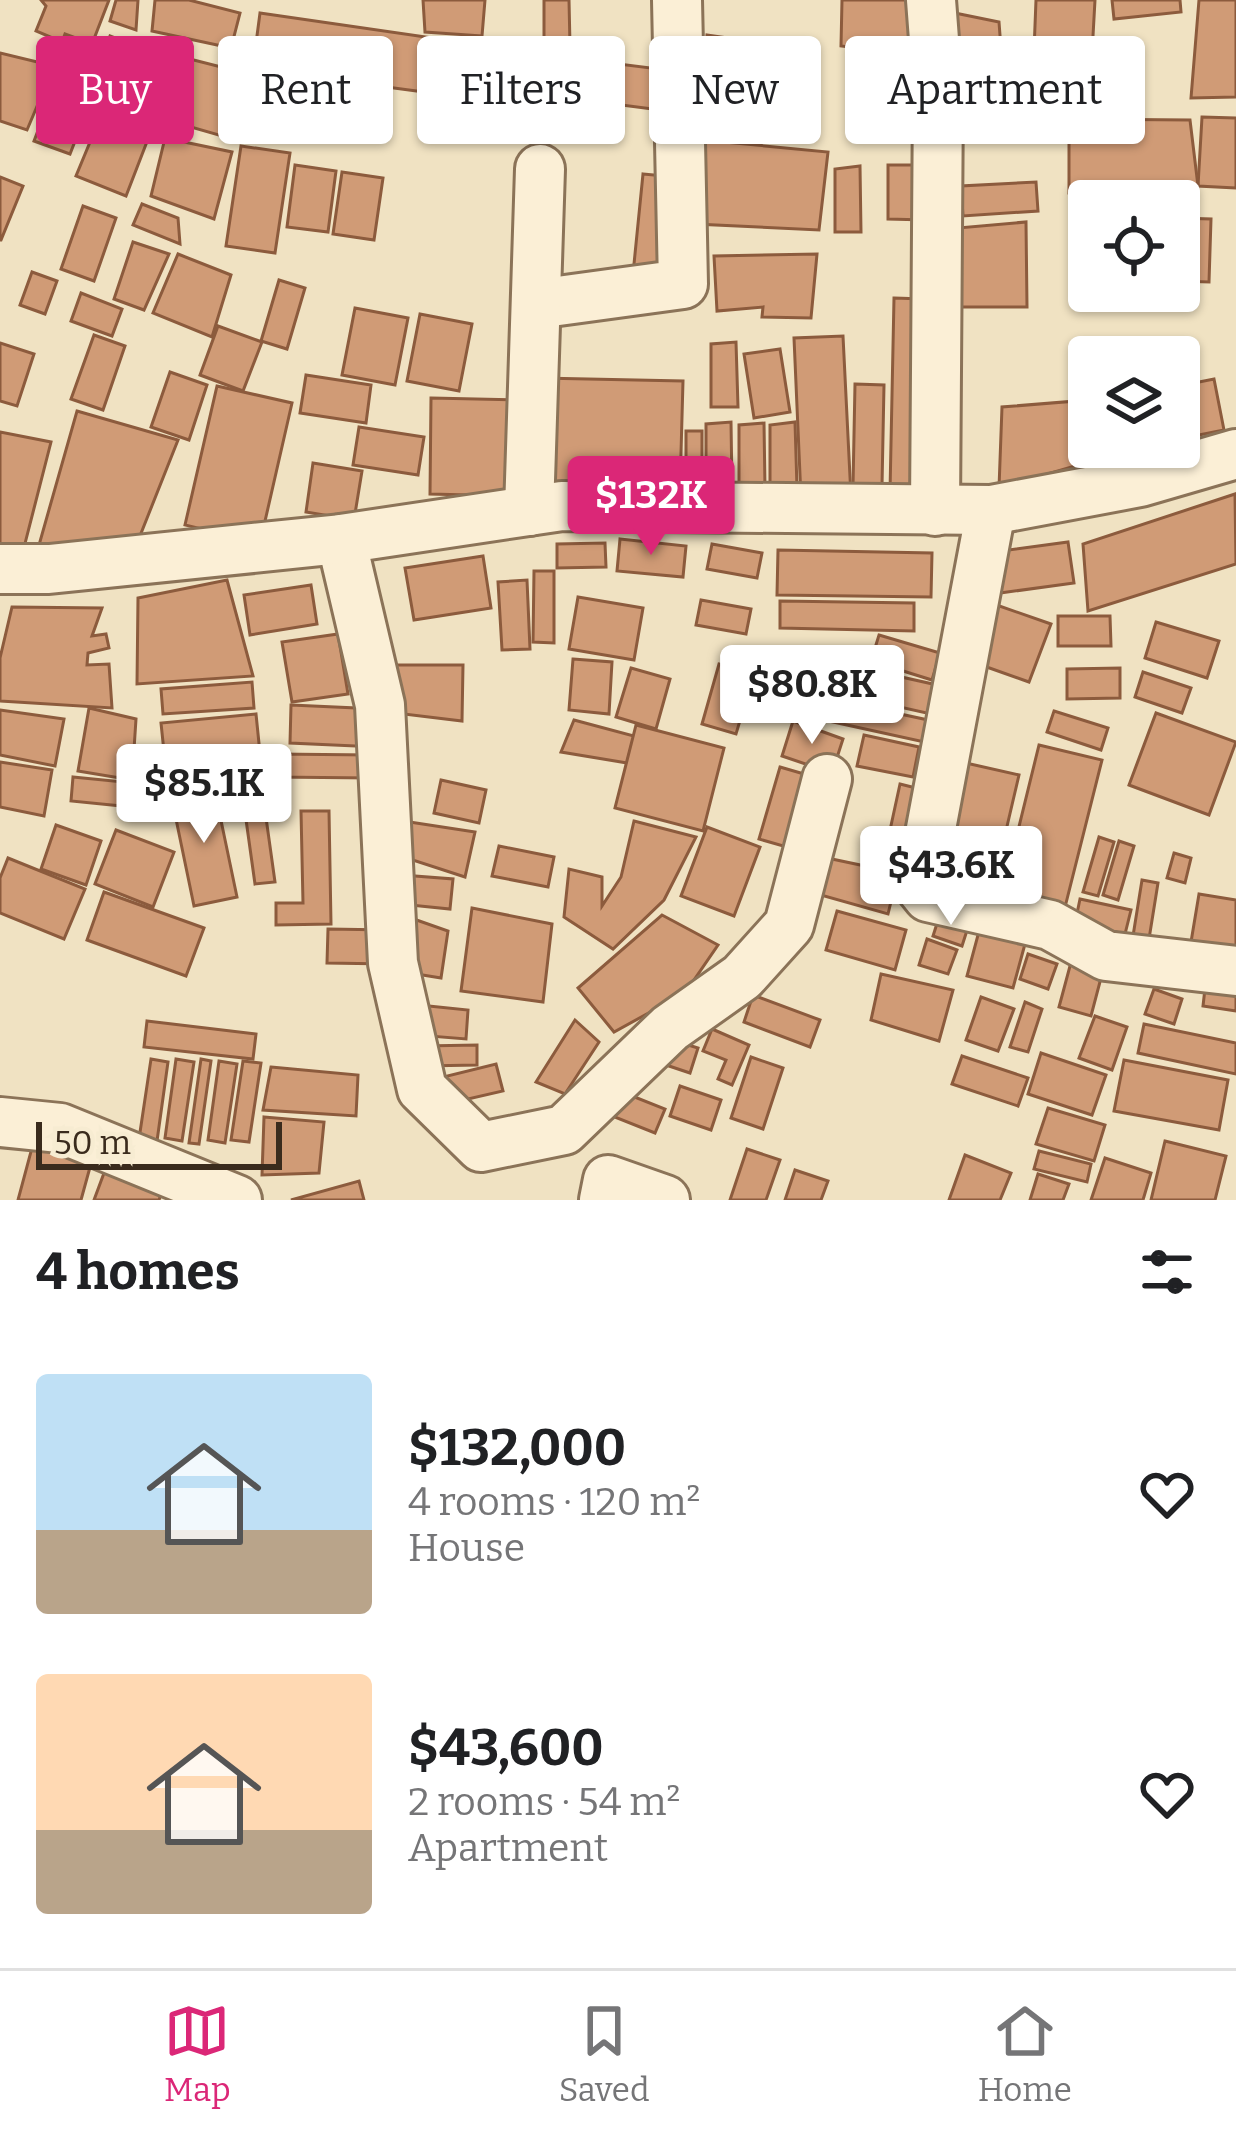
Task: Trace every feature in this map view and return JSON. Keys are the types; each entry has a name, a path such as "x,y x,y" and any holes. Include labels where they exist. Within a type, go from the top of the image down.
{"street":[{"path":"536,304 683,284 677,0"},
{"path":"931,0 938,92 935,511"},
{"path":"529,511 540,169"},
{"path":"0,569 49,569 341,539 562,506 991,510 1140,482 1236,454"},
{"path":"991,510 920,887 928,897 1050,925 1106,956 1236,971"},
{"path":"341,539 380,705 393,963 422,1089 481,1148 564,1130 670,1028 742,977 789,925 827,778"},
{"path":"0,1122 60,1128 237,1200"},
{"path":"604,1200 608,1180 665,1200"}],"building":[{"path":"41,0 109,0 95,36 48,36 36,31 46,6"},
{"path":"116,0 138,0 136,30 110,21"},
{"path":"155,0 189,0 240,13 234,36 218,36 218,45 194,40 194,36 152,31"},
{"path":"423,0 485,0 482,36 425,32"},
{"path":"544,0 569,0 570,36 544,36"},
{"path":"842,0 913,0 916,36 845,36 845,46 841,46"},
{"path":"1036,0 1095,0 1093,36 1035,36"},
{"path":"1112,0 1180,0 1181,12 1114,19"},
{"path":"1199,0 1236,0 1236,97 1191,98"},
{"path":"950,12 999,22 1000,36 952,36"},
{"path":"260,13 418,36 417,91 393,88 393,36 257,36"},
{"path":"0,53 36,62 36,109 27,130 0,121"},
{"path":"194,60 218,66 218,135 194,128"},
{"path":"625,65 649,68 649,109 625,105"},
{"path":"1202,117 1236,118 1236,188 1200,186"},
{"path":"1145,120 1190,120 1197,180 1069,180 1069,144 1145,144"},
{"path":"42,144 74,144 70,154"},
{"path":"89,144 146,144 126,196 76,176"},
{"path":"164,144 232,152 214,219 151,196"},
{"path":"703,144 828,152 819,230 695,224"},
{"path":"241,146 290,153 275,253 226,246"},
{"path":"295,165 336,171 328,232 287,227"},
{"path":"888,165 925,165 925,220 888,219"},
{"path":"860,166 861,232 835,232 835,169"},
{"path":"342,172 383,178 374,240 333,234"},
{"path":"643,174 687,178 676,288 632,284"},
{"path":"0,177 23,186 1,240 0,240"},
{"path":"1036,182 1038,211 963,216 961,186"},
{"path":"142,204 178,218 180,244 133,225"},
{"path":"83,206 116,218 94,281 61,269"},
{"path":"1200,219 1211,219 1209,282 1200,282"},
{"path":"1026,222 1027,307 951,307 946,229"},
{"path":"133,242 169,254 144,310 114,299"},
{"path":"178,254 231,275 212,337 153,313"},
{"path":"817,254 811,318 762,317 763,307 717,311 714,256"},
{"path":"32,272 57,281 45,314 20,305"},
{"path":"279,280 305,288 287,349 261,341"},
{"path":"81,293 122,309 112,336 71,321"},
{"path":"894,298 923,299 919,493 890,492"},
{"path":"355,308 408,318 395,385 342,375"},
{"path":"420,314 472,324 459,391 407,381"},
{"path":"218,326 262,342 243,391 200,375"},
{"path":"94,335 125,346 103,410 71,399"},
{"path":"843,336 851,497 801,498 794,338"},
{"path":"736,342 738,407 711,407 711,344"},
{"path":"0,343 34,354 17,406 0,401"},
{"path":"780,349 790,412 754,418 744,354"},
{"path":"170,372 207,385 189,440 151,427"},
{"path":"306,375 371,385 366,423 300,413"},
{"path":"540,378 683,381 680,489 538,486"},
{"path":"1214,379 1224,430 1200,435 1200,382"},
{"path":"855,384 884,385 882,486 853,486"},
{"path":"217,386 292,403 260,543 185,525"},
{"path":"431,398 517,400 515,496 430,494"},
{"path":"1068,402 1068,468 999,488 1002,407"},
{"path":"77,411 178,440 134,551 39,545"},
{"path":"731,422 732,487 706,487 706,424"},
{"path":"795,422 797,488 770,488 770,425"},
{"path":"764,423 765,488 739,488 739,425"},
{"path":"359,427 424,437 418,475 353,465"},
{"path":"686,431 702,431 702,485 686,485"},
{"path":"0,432 51,442 20,563 0,561"},
{"path":"313,463 362,471 354,520 306,512"},
{"path":"1235,494 1236,564 1088,611 1083,544"},
{"path":"620,539 686,546 683,577 617,571"},
{"path":"1068,542 1074,583 993,594 986,553"},
{"path":"605,543 606,567 557,568 557,544"},
{"path":"712,544 762,553 757,578 707,569"},
{"path":"778,550 932,553 931,597 777,595"},
{"path":"483,556 491,608 414,620 405,568"},
{"path":"534,571 554,571 554,643 533,642"},
{"path":"227,580 253,676 137,684 138,598"},
{"path":"527,580 530,649 502,650 498,582"},
{"path":"311,585 317,624 250,635 244,595"},
{"path":"578,597 643,608 634,660 569,649"},
{"path":"701,600 751,609 746,634 696,625"},
{"path":"780,601 914,603 914,631 780,628"},
{"path":"988,602 1051,624 1029,682 967,660"},
{"path":"12,607 102,608 92,636 106,634 109,648 88,653 87,665 109,664 112,708 0,701 0,658"},
{"path":"1058,616 1110,616 1111,646 1058,646"},
{"path":"1156,622 1219,641 1207,678 1145,658"},
{"path":"338,634 348,694 292,702 282,642"},
{"path":"879,635 940,653 932,680 871,661"},
{"path":"767,647 946,687 940,716 761,676"},
{"path":"573,659 612,662 609,714 569,710"},
{"path":"719,664 754,674 736,734 702,724"},
{"path":"383,665 463,665 462,721 387,712"},
{"path":"631,668 670,679 656,729 616,717"},
{"path":"1120,668 1120,698 1067,699 1067,669"},
{"path":"1143,672 1191,688 1182,713 1135,697"},
{"path":"252,682 254,708 163,714 161,689"},
{"path":"779,688 942,723 938,745 774,709"},
{"path":"291,705 378,709 377,747 290,743"},
{"path":"89,708 136,719 132,780 78,771"},
{"path":"0,710 64,719 55,766 0,755"},
{"path":"1054,711 1108,728 1101,750 1047,732"},
{"path":"1156,713 1236,742 1209,815 1129,785"},
{"path":"256,714 261,763 166,771 161,723"},
{"path":"574,720 634,736 627,763 561,752"},
{"path":"793,721 843,739 832,773 782,756"},
{"path":"636,725 724,748 703,831 615,808"},
{"path":"864,735 919,747 913,777 857,766"},
{"path":"1039,745 1102,760 1063,915 1001,900"},
{"path":"274,754 371,755 371,778 274,777"},
{"path":"0,762 52,770 44,816 0,807"},
{"path":"966,763 1019,775 990,899 938,887"},
{"path":"780,767 818,778 797,850 759,839"},
{"path":"73,777 154,785 152,809 71,801"},
{"path":"441,780 486,790 479,823 434,813"},
{"path":"900,784 928,791 915,850 887,844"},
{"path":"214,787 237,897 194,906 171,795"},
{"path":"262,789 275,882 255,884 242,791"},
{"path":"301,811 329,811 331,924 276,925 276,903 303,903"},
{"path":"390,819 475,832 465,877 391,853"},
{"path":"634,821 696,837 664,900 613,949 564,917 569,869 602,877 602,906 621,877"},
{"path":"56,825 101,841 86,885 41,869"},
{"path":"707,827 760,847 734,916 681,896"},
{"path":"116,830 174,852 153,907 95,884"},
{"path":"1099,837 1114,842 1098,896 1083,892"},
{"path":"1119,841 1134,846 1118,900 1103,895"},
{"path":"499,846 554,857 548,887 492,876"},
{"path":"1174,853 1191,858 1185,883 1167,878"},
{"path":"813,855 898,873 888,914 803,890"},
{"path":"8,858 85,889 64,939 0,913 0,878"},
{"path":"402,875 453,879 450,909 400,904"},
{"path":"1142,880 1158,883 1149,939 1133,936"},
{"path":"104,892 204,928 186,976 87,940"},
{"path":"1199,894 1236,900 1236,949 1191,942"},
{"path":"1080,899 1131,910 1125,934 1075,923"},
{"path":"472,908 552,924 543,1002 461,991"},
{"path":"837,911 906,930 895,970 826,950"},
{"path":"941,911 970,921 962,946 933,936"},
{"path":"662,915 718,945 685,993 614,1032 578,988"},
{"path":"408,917 448,931 441,978 398,971"},
{"path":"982,920 1028,933 1013,988 967,976"},
{"path":"328,929 388,930 388,964 327,963"},
{"path":"927,939 957,950 948,974 919,965"},
{"path":"1074,951 1106,959 1091,1016 1059,1007"},
{"path":"1028,954 1057,964 1048,989 1020,979"},
{"path":"1207,971 1236,975 1236,1011 1203,1006"},
{"path":"881,974 953,990 939,1041 871,1020"},
{"path":"1154,989 1182,999 1174,1024 1145,1014"},
{"path":"753,995 820,1020 810,1047 744,1022"},
{"path":"981,997 1014,1009 998,1051 966,1040"},
{"path":"1025,1002 1042,1009 1028,1052 1010,1047"},
{"path":"419,1005 468,1010 466,1039 416,1035"},
{"path":"1095,1016 1127,1027 1112,1070 1079,1058"},
{"path":"575,1020 599,1042 565,1094 536,1082"},
{"path":"147,1021 256,1034 253,1059 144,1047"},
{"path":"1144,1024 1236,1043 1236,1074 1138,1053"},
{"path":"712,1029 749,1045 732,1085 718,1079 726,1060 703,1051"},
{"path":"669,1039 698,1048 690,1073 660,1063"},
{"path":"477,1045 477,1065 423,1066 423,1046"},
{"path":"1041,1053 1106,1075 1092,1115 1028,1094"},
{"path":"962,1056 1028,1078 1018,1106 952,1084"},
{"path":"751,1057 783,1068 763,1129 731,1118"},
{"path":"151,1059 168,1062 157,1141 139,1139"},
{"path":"176,1059 194,1062 182,1141 165,1138"},
{"path":"201,1059 211,1061 199,1144 189,1143"},
{"path":"1124,1060 1228,1080 1219,1130 1114,1111"},
{"path":"219,1061 237,1064 225,1143 208,1140"},
{"path":"243,1061 261,1063 249,1142 231,1140"},
{"path":"496,1064 503,1091 442,1105 435,1079"},
{"path":"271,1067 358,1075 356,1116 263,1110"},
{"path":"680,1086 721,1100 711,1130 670,1116"},
{"path":"612,1088 665,1109 655,1133 602,1112"},
{"path":"1048,1108 1105,1125 1094,1161 1036,1144"},
{"path":"264,1117 324,1122 319,1173 262,1175"},
{"path":"1165,1141 1226,1156 1215,1200 1151,1200"},
{"path":"33,1144 92,1160 81,1200 18,1200"},
{"path":"747,1149 780,1160 766,1200 730,1200"},
{"path":"1039,1151 1091,1164 1087,1182 1034,1169"},
{"path":"965,1155 1011,1173 1000,1200 949,1200"},
{"path":"1105,1158 1151,1173 1143,1200 1091,1200"},
{"path":"107,1165 164,1186 159,1200 94,1200"},
{"path":"795,1170 828,1181 821,1200 785,1200"},
{"path":"1038,1174 1069,1184 1063,1200 1030,1200"},
{"path":"359,1181 364,1200 291,1200"}]}
